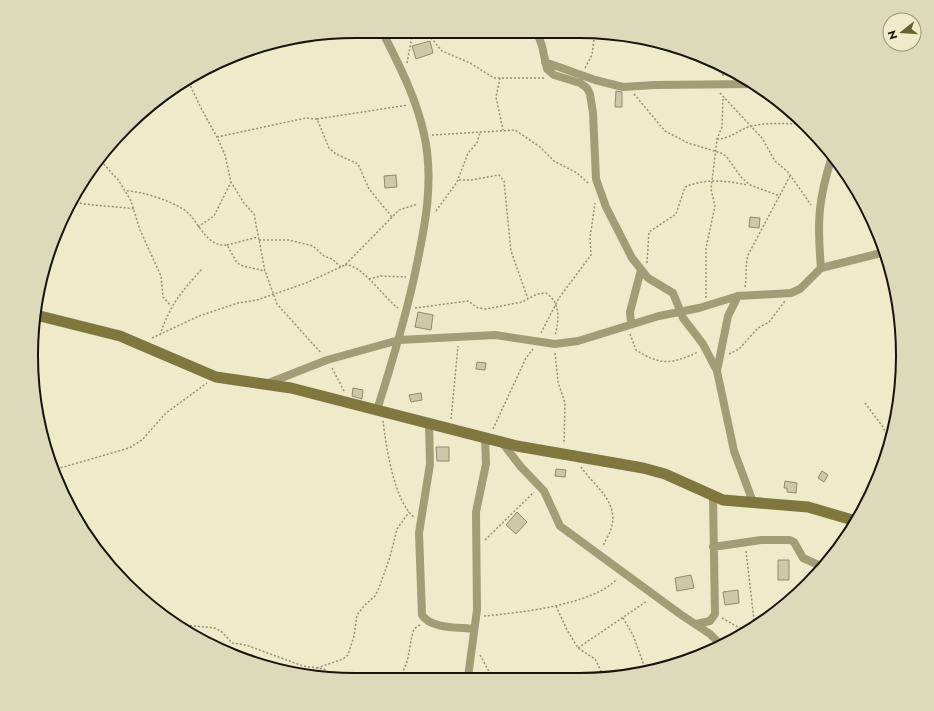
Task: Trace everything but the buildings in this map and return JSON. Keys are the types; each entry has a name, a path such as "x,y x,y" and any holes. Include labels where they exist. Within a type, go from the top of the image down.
{"street":[{"path":"379,410 407,311 427,218 428,201 428,172 424,135 415,103 404,75 386,38"},
{"path":"539,38 542,46 547,69 557,76 580,83 590,94 593,113 594,166 598,183 612,220 632,258 644,268 648,278 673,293 688,325 706,349 717,371 734,451 753,502"},
{"path":"545,62 615,86 629,87 654,85 742,84"},
{"path":"822,268 818,222 823,184 830,162"},
{"path":"265,384 327,360 399,340 495,335 554,343 578,341 629,324 706,306 741,295 791,293 800,289 822,268 879,253"},
{"path":"629,324 630,312 644,268"},
{"path":"717,371 728,316 741,295"},
{"path":"41,316 120,336 213,376 291,388 487,438 665,474 713,497 723,500 808,507 849,520"},
{"path":"429,423 430,464 421,520 420,594 422,615 427,621 436,624 474,629"},
{"path":"468,673 476,617 478,550 476,512 486,464 487,438"},
{"path":"501,441 549,500 560,526 696,624 715,638 716,641"},
{"path":"696,624 710,621 715,614 713,497"},
{"path":"713,547 745,542 790,540 794,542 802,558 817,565"}],"path":[{"path":"404,75 412,38"},
{"path":"431,38 442,51 470,64 494,78 540,79 557,76"},
{"path":"582,75 592,55 594,39"},
{"path":"500,78 496,96 503,130"},
{"path":"716,84 723,99 750,126 768,147 775,161 790,176 807,197 818,222"},
{"path":"190,85 225,155 231,182 244,204 254,214 265,270 272,293 279,306 327,360 337,376 348,402"},
{"path":"629,87 665,131 673,137 726,156 741,177 750,185"},
{"path":"706,306 706,248 715,206 711,192 717,152 717,139 722,126 723,99"},
{"path":"217,137 306,118 317,119 415,103"},
{"path":"317,119 329,148 336,154 358,164 370,189 392,217"},
{"path":"717,139 730,138 750,126 766,124 796,124"},
{"path":"424,135 515,130 540,147 554,161 577,172 588,184"},
{"path":"427,218 440,207 458,180 468,154 477,143 480,132"},
{"path":"103,163 127,191 135,209 140,230 161,276 163,297 171,306"},
{"path":"458,180 471,180 499,175 504,181 512,251 528,298"},
{"path":"741,295 747,278 745,268 748,255 790,176"},
{"path":"644,268 649,232 676,214 685,187 692,184 736,181 780,196"},
{"path":"198,227 214,216 231,182"},
{"path":"127,191 141,192 182,209 208,238 217,244 227,245 258,239 289,240 313,246 324,256 332,259 341,266"},
{"path":"346,265 399,210 428,201"},
{"path":"487,438 521,371 526,358 544,330 556,304 591,255 590,238 595,201"},
{"path":"78,203 100,207 116,206 135,209"},
{"path":"227,245 237,263 243,266 265,270"},
{"path":"152,338 199,316 238,303 255,301 272,293 306,283 346,265 356,267 376,285 384,297 407,311 468,301 478,308 486,309 522,302 528,298 546,293 556,304 558,317 554,343 555,363 558,382 565,403 567,454 596,487 605,494 610,504 612,522 611,529 599,555"},
{"path":"160,335 171,306 184,288 202,269"},
{"path":"369,279 381,276 414,278"},
{"path":"720,358 739,349 758,328 773,318 791,293"},
{"path":"629,324 636,350 661,362 672,362 683,359 706,349"},
{"path":"449,429 452,416 459,336"},
{"path":"59,468 129,448 142,440 166,413 205,385 213,376"},
{"path":"865,403 883,427 886,434"},
{"path":"379,410 388,454 399,493 409,512 421,520"},
{"path":"478,550 492,532 539,487"},
{"path":"317,668 343,659 348,655 354,636 357,615 375,596 390,557 397,529 409,512"},
{"path":"745,542 754,620"},
{"path":"476,617 511,614 572,602 608,586 623,572"},
{"path":"578,648 656,596"},
{"path":"556,606 567,630 578,648 595,659 601,672"},
{"path":"715,614 739,629"},
{"path":"623,618 633,636 644,666"},
{"path":"402,673 409,658 414,629 427,621"},
{"path":"190,626 215,628 222,632 232,643 246,645 303,666 328,671"},
{"path":"472,641 490,673"}]}
